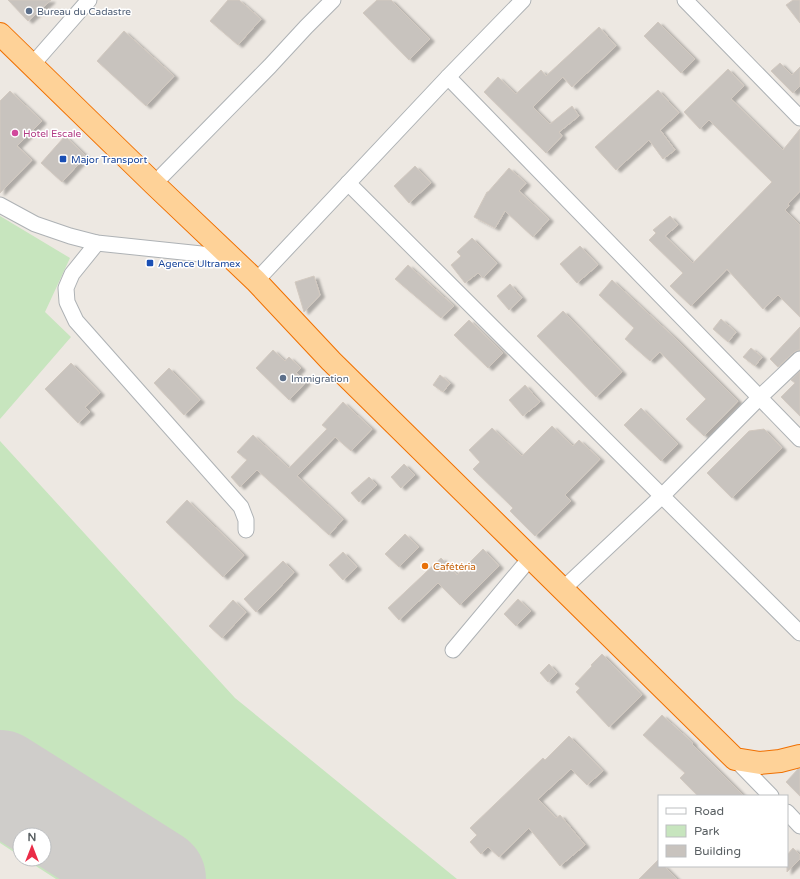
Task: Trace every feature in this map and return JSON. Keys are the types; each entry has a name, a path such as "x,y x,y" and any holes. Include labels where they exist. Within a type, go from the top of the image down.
{"highway":[{"path":"0,34 256,281 331,361 735,759 760,763 780,761 800,756"}],"street":[{"path":"32,65 89,0"},
{"path":"154,184 333,0"},
{"path":"256,281 522,0"},
{"path":"685,0 800,118"},
{"path":"448,77 800,438"},
{"path":"348,183 800,633"},
{"path":"0,205 35,224 70,236 97,243 230,257"},
{"path":"97,243 72,274 66,288 67,302 76,321 241,507 246,520 246,530"},
{"path":"563,589 662,496 760,397 800,360"},
{"path":"453,650 530,557"},
{"path":"735,759 770,795"},
{"path":"788,813 800,826"}],"green space":[{"path":"0,216 70,258 45,312 71,337 0,419"},
{"path":"0,441 235,698 457,879 56,879 37,867 52,867 52,827 12,827 12,851 0,843"}],"building":[{"name":"Bureau du Cadastre","path":"8,0 51,0 28,21"},
{"path":"228,0 239,0 261,19 238,45 210,21"},
{"path":"377,0 391,0 430,39 409,60 363,13"},
{"path":"793,0 800,0 800,23 786,5"},
{"path":"658,22 695,59 681,73 644,36"},
{"path":"599,27 616,46 572,87 563,77 533,107 550,124 572,106 579,116 559,132 562,136 546,153 484,92 498,77 516,94 541,70 546,76"},
{"path":"124,31 174,76 146,106 97,61"},
{"path":"780,63 792,75 800,67 800,86 793,93 771,71"},
{"path":"728,69 744,86 731,99 783,150 800,129 800,191 788,204 789,206 785,210 800,225 800,317 778,295 763,309 727,269 691,306 670,286 683,273 649,240 656,233 653,230 670,216 678,225 665,236 693,263 772,182 709,120 700,129 684,112"},
{"path":"658,90 679,113 660,130 675,150 663,159 649,140 616,170 595,147"},
{"name":"Hotel Escale","path":"10,91 42,121 17,146 32,160 0,193 0,101"},
{"name":"Major Transport","path":"65,136 86,156 62,182 41,163"},
{"path":"415,166 431,183 409,203 394,186"},
{"path":"509,168 526,183 519,191 549,219 533,237 505,211 495,228 474,217 487,192"},
{"path":"472,238 497,263 483,278 478,273 465,283 451,265 461,256 457,252"},
{"path":"580,246 598,265 577,283 560,264"},
{"path":"408,265 454,306 441,318 395,279"},
{"path":"314,276 320,295 304,312 295,282"},
{"path":"612,280 675,338 738,401 704,436 686,419 706,399 660,352 650,361 625,339 634,328 599,295"},
{"path":"510,284 522,298 509,310 497,296"},
{"path":"563,311 622,372 596,397 537,336"},
{"path":"721,319 736,332 728,342 713,329"},
{"path":"469,320 503,353 488,368 454,335"},
{"path":"800,327 800,350 794,352 778,367 770,359"},
{"path":"751,348 762,357 755,366 743,357"},
{"name":"Immigration","path":"273,350 285,361 289,357 301,368 296,373 306,382 289,400 256,368"},
{"path":"71,363 100,393 85,407 90,412 78,423 45,389"},
{"path":"169,368 200,400 184,415 154,383"},
{"path":"800,371 800,416 781,397 795,383 791,380"},
{"path":"440,375 450,383 443,392 433,385"},
{"path":"525,385 540,402 523,416 509,400"},
{"path":"343,402 372,429 351,451 335,437 297,476 343,519 329,535 257,470 240,487 231,477 247,460 237,452 253,435 289,468 327,429 322,425"},
{"path":"641,408 678,444 661,461 624,425"},
{"path":"552,426 573,446 579,440 600,459 565,495 571,501 535,536 510,511 513,508 473,469 480,462 469,450 492,428 522,456"},
{"path":"764,429 782,448 732,498 707,473 749,431"},
{"path":"404,464 415,475 401,488 391,477"},
{"path":"369,477 377,485 359,502 351,493"},
{"path":"187,500 244,555 223,577 166,522"},
{"path":"405,534 419,547 399,567 385,554"},
{"path":"483,549 499,566 460,605 438,583 399,620 388,608 441,558 457,575"},
{"path":"343,552 357,567 343,580 329,565"},
{"path":"283,561 294,572 256,612 244,599"},
{"path":"518,599 531,611 516,626 504,614"},
{"path":"233,600 246,612 222,638 209,626"},
{"path":"602,654 642,695 609,727 576,692 580,688 575,684"},
{"path":"549,664 557,673 548,682 540,673"},
{"path":"662,715 693,743 692,744 743,795 697,795 680,778 685,773 643,735"},
{"path":"569,736 603,771 587,785 571,769 538,799 556,818 560,815 585,845 560,866 529,828 499,857 488,847 481,854 470,842 477,835 470,828 543,758 545,760"},
{"path":"798,769 800,769 800,796 786,782"},
{"path":"793,848 800,855 800,859 787,872 788,867 788,854"},
{"path":"658,860 658,867 665,867 677,879 639,879"}],"runway":[{"path":"0,781 155,879"}],"place":[{"name":"Bureau du Cadastre","path":"29,11"},
{"name":"Hotel Escale","path":"15,133"},
{"name":"Major Transport","path":"63,159"},
{"name":"Agence Ultramex","path":"150,263"},
{"name":"Immigration","path":"283,378"},
{"name":"Cafétéria","path":"425,566"}]}
